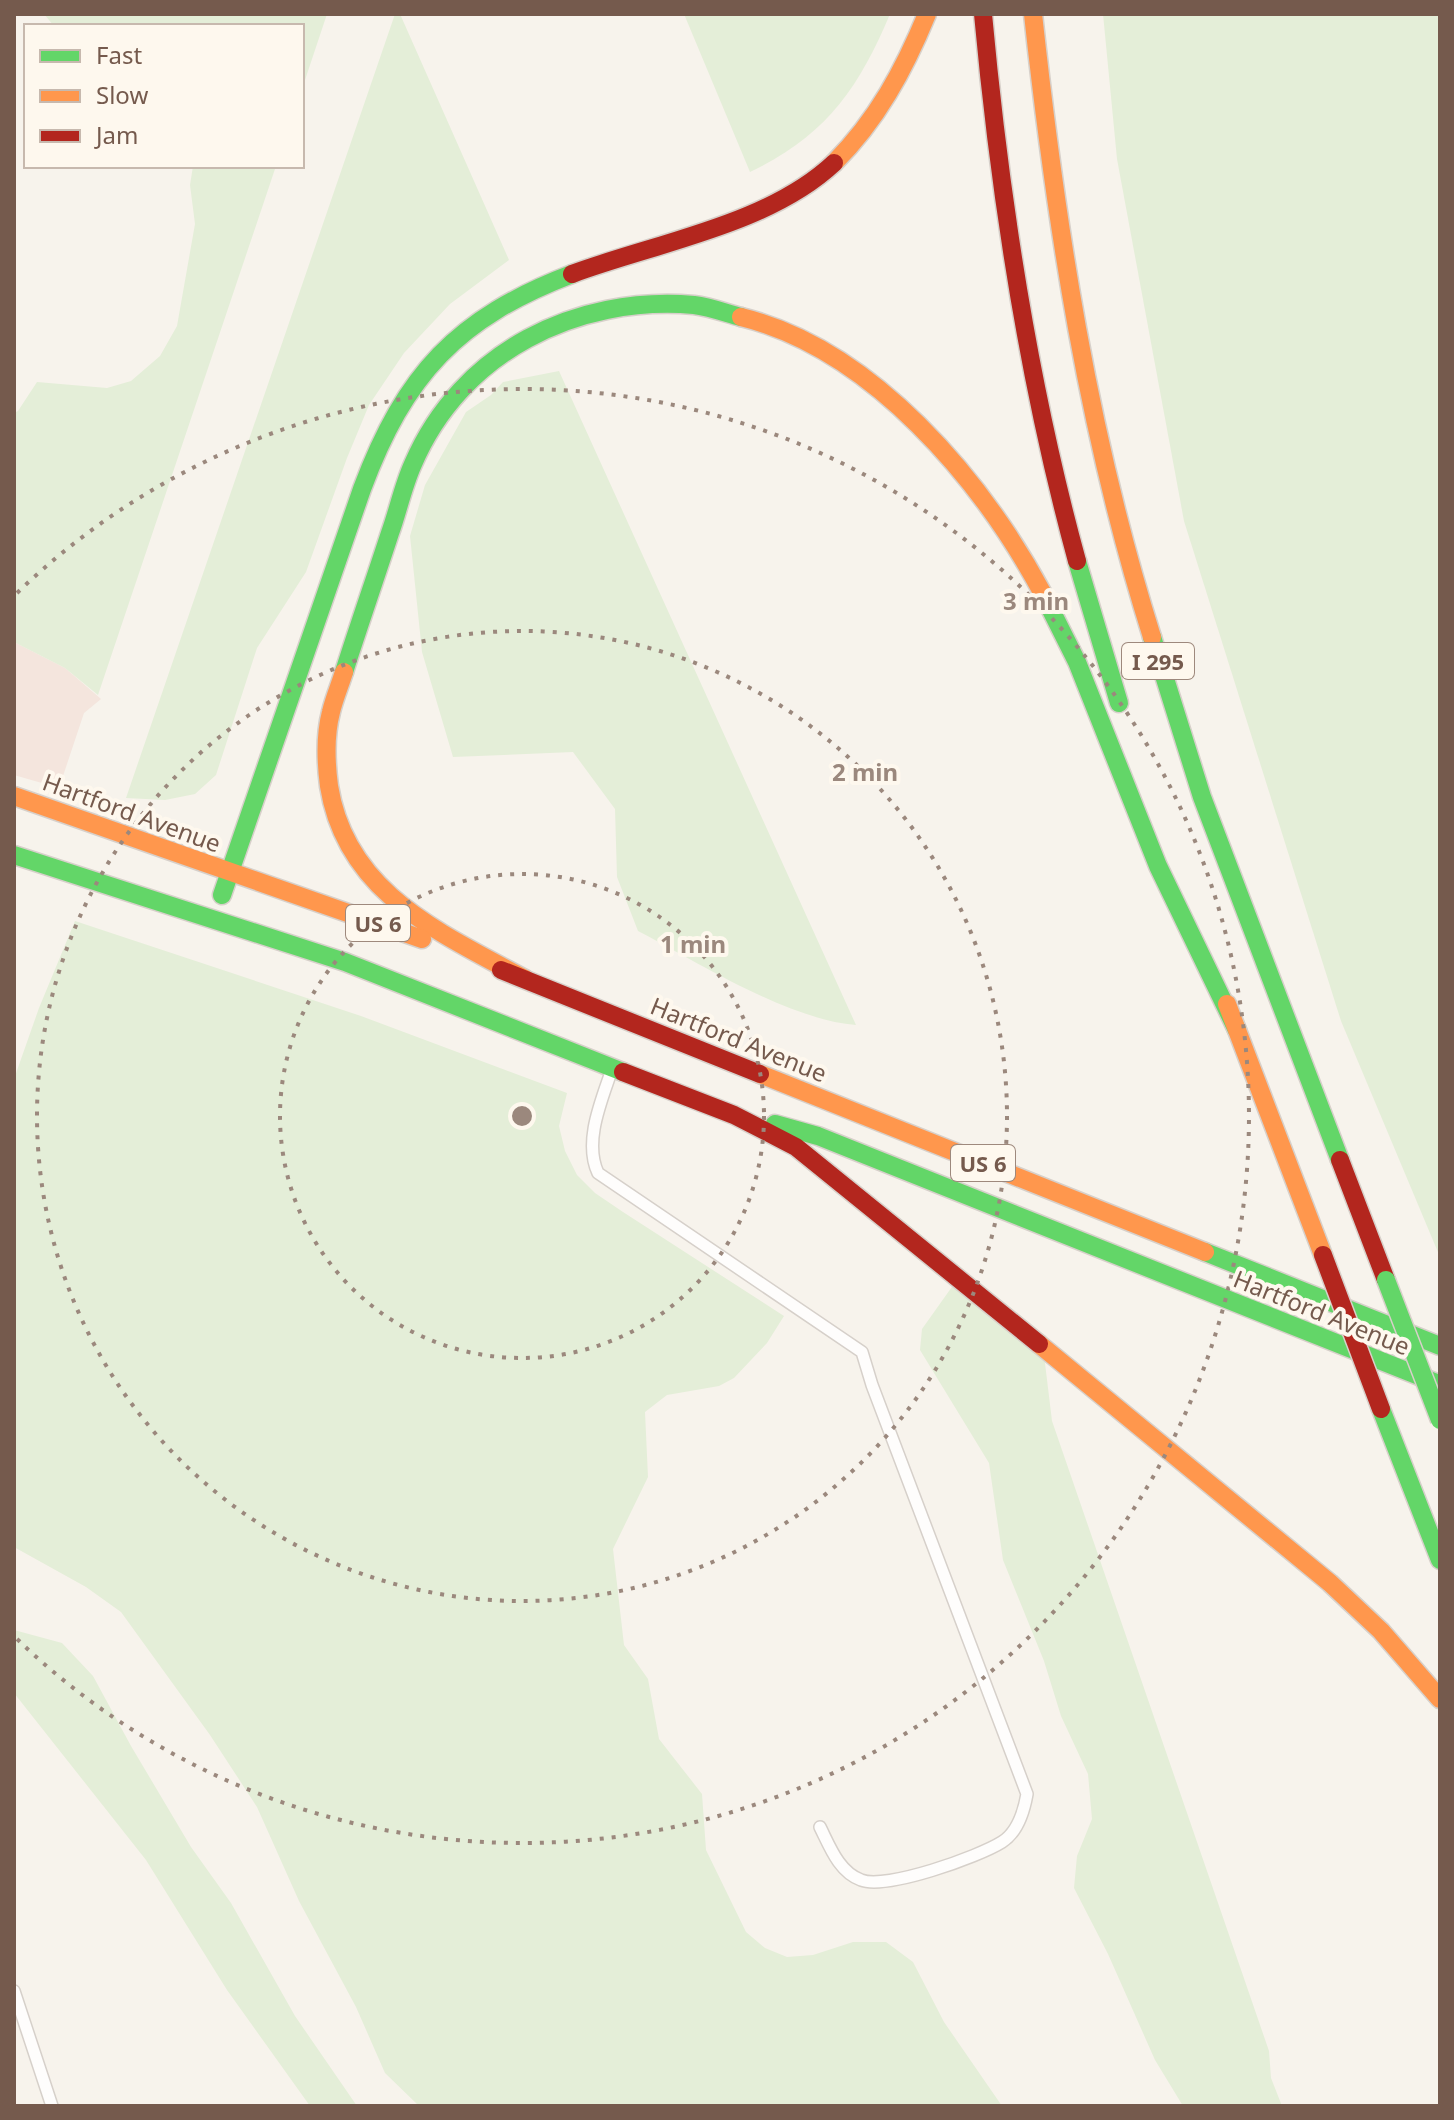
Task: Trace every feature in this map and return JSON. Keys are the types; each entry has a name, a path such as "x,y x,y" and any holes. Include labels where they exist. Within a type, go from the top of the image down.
{"main road":[{"path":"214,919 375,449 397,408 423,371 470,326 524,293 762,210 816,179 848,150 875,115 903,67 927,14"},
{"path":"983,14 998,160 1033,375 1065,515 1125,725"},
{"name":"I 295","path":"1033,14 1048,153 1070,298 1099,442 1135,583 1202,797 1440,1420"},
{"path":"525,979 417,919 386,895 361,867 342,833 330,795 326,755 330,714 413,464 431,429 454,397 496,357 558,322 622,306 689,305 764,324 808,344 860,374 914,419 989,507 1065,636 1149,844 1237,1030"},
{"path":"1138,766 1440,1560"},
{"name":"Hartford Avenue","path":"14,796 388,926 1440,1346"},
{"name":"Hartford Avenue","path":"14,855 388,978 719,1109 818,1136 1440,1385"},
{"name":"US 6","path":"719,1109 762,1127 796,1147 942,1263 1330,1583 1381,1631 1440,1699"}],"lane":[{"path":"613,1066 594,1132 592,1160 598,1173 862,1352 1027,1794 1024,1811 1003,1842 895,1881 876,1884 849,1873 836,1858 820,1827"},
{"path":"14,1991 52,2106"}],"shaded area":[{"path":"14,642 65,668 101,699 84,713 59,788 14,775"}],"green space":[{"path":"44,14 327,14 304,83 304,24 52,24"},
{"path":"395,14 400,14 509,260 450,304 404,353 369,405 306,572 257,648 216,775 195,794 165,800 126,798"},
{"path":"684,14 890,14 865,66 836,108 799,143 750,172"},
{"path":"1103,14 1440,14 1440,1257 1341,1021 1184,521 1117,159"},
{"path":"193,168 275,168 98,695 65,668 14,642 14,413 37,382 107,388 131,381 160,356 177,326 195,224 190,185"},
{"path":"559,371 856,1025 802,1013 774,1001 638,931 617,877 615,809 573,752 453,757 422,652 410,536 425,485 466,412 491,395 503,382"},
{"path":"75,921 361,1016 567,1093 559,1126 565,1151 577,1175 595,1193 784,1316 767,1343 734,1378 719,1386 667,1395 645,1412 648,1477 613,1549 624,1645 648,1679 659,1739 702,1794 706,1850 746,1932 765,1948 787,1957 813,1955 853,1942 886,1942 913,1962 944,2022 1002,2106 419,2106 385,2073 356,2007 299,1901 257,1807 210,1735 121,1612 86,1587 14,1547 14,1079"},
{"path":"954,1284 1044,1355 1052,1421 1269,2051 1271,2078 1282,2106 1183,2106 1155,2060 1108,1954 1074,1888 1077,1856 1092,1819 1088,1774 1061,1716 1044,1661 1003,1560 989,1463 920,1350 922,1329"},
{"path":"14,1630 62,1643 93,1676 191,1847 231,1903 295,2016 357,2106 310,2106 227,1990 146,1860 14,1693"}],"traffic: fast":[{"path":"222,895 362,489 397,413 417,382 466,331 532,291 572,274"},
{"path":"344,672 413,464 434,425 461,390 492,362 527,339 566,321 607,310 650,304 694,305 741,317"},
{"path":"1077,561 1119,703"},
{"path":"1043,594 1077,662 1158,866 1237,1030"},
{"path":"1152,637 1202,797 1340,1160"},
{"path":"14,855 345,962 623,1072"},
{"path":"775,1124 818,1136 1434,1382"},
{"path":"1205,1252 1440,1346"},
{"path":"1386,1280 1440,1420"},
{"path":"1381,1409 1440,1560"}],"traffic: slow":[{"path":"834,163 888,93 927,14"},
{"path":"1033,14 1052,172 1077,328 1110,484 1152,637"},
{"path":"741,317 789,333 835,358 878,389 918,425 988,507 1043,594"},
{"path":"344,672 329,721 327,768 339,823 355,855 376,882 401,905 460,944 525,979"},
{"path":"14,796 422,939"},
{"path":"1227,1004 1323,1255"},
{"path":"760,1074 1205,1252"},
{"path":"1039,1344 1330,1583 1381,1631 1440,1699"}],"traffic: jam":[{"path":"983,14 998,152 1018,290 1044,426 1077,561"},
{"path":"572,274 744,217 777,202 834,163"},
{"path":"501,970 760,1074"},
{"path":"623,1072 734,1115 796,1147 1039,1344"},
{"path":"1340,1160 1386,1280"},
{"path":"1323,1255 1381,1409"}]}
